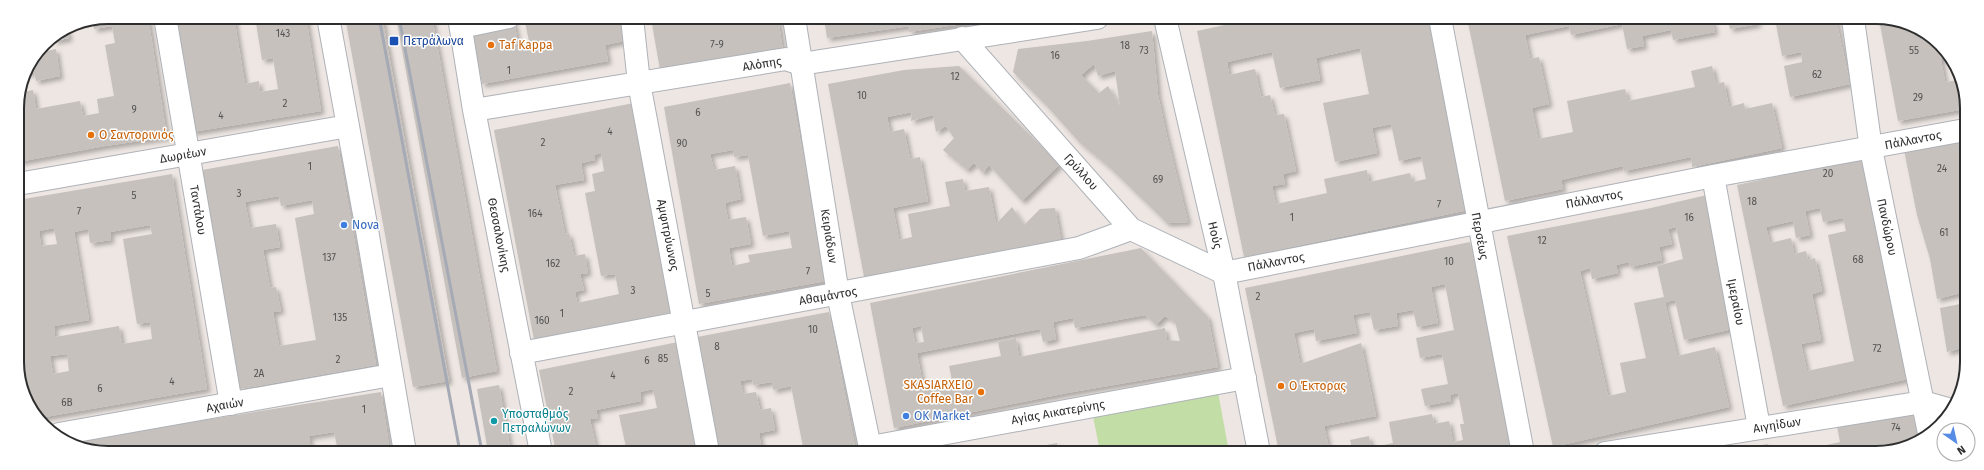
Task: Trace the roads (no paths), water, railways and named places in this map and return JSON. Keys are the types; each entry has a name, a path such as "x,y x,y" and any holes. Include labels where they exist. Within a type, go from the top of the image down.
{"street":[{"name":"Ταντάλου","path":"166,24 231,404"},
{"path":"329,24 404,446"},
{"name":"Θεσσαλονίκης","path":"460,24 474,110 540,446"},
{"name":"Αμφιτρύωνος","path":"633,24 639,83 707,446"},
{"name":"Κειριάδων","path":"795,24 838,294 870,446"},
{"name":"Αλόπης","path":"474,110 786,59 801,64 1056,24"},
{"name":"Ηούς","path":"1166,24 1224,273 1258,446"},
{"name":"Περσέως","path":"1441,24 1477,222 1522,446"},
{"name":"Πανδώρου","path":"1854,24 1871,149 1928,428"},
{"name":"Γρύλλου","path":"962,38 1131,229 1224,273"},
{"name":"Δωριέων","path":"24,183 348,126"},
{"name":"Πάλλαντος","path":"1224,273 1713,176 1871,149 1960,131"},
{"name":"Ιμεραίου","path":"1713,176 1759,427"},
{"name":"Αθαμάντος","path":"522,353 1079,248 1131,229"},
{"name":"Αχαιών","path":"63,433 391,376"},
{"name":"Αγίας Αικατερίνης","path":"887,446 1245,378"},
{"name":"Αιγηίδων","path":"1646,446 1924,402 1946,408"}],"railway":[{"path":"380,24 459,446"},
{"path":"400,24 481,446"}],"place":[{"name":"Πετράλωνα","path":"394,41"},
{"name":"Taf Kappa","path":"491,45"},
{"name":"Ο Σαντορινιός","path":"91,135"},
{"name":"Nova","path":"344,225"},
{"name":"Ο Έκτορας","path":"1281,386"},
{"name":"SKASIARXEIO Coffee Bar","path":"981,392"},
{"name":"OK Market","path":"906,416"},
{"name":"Υποσταθμός Πετραλώνων","path":"494,421"}]}
